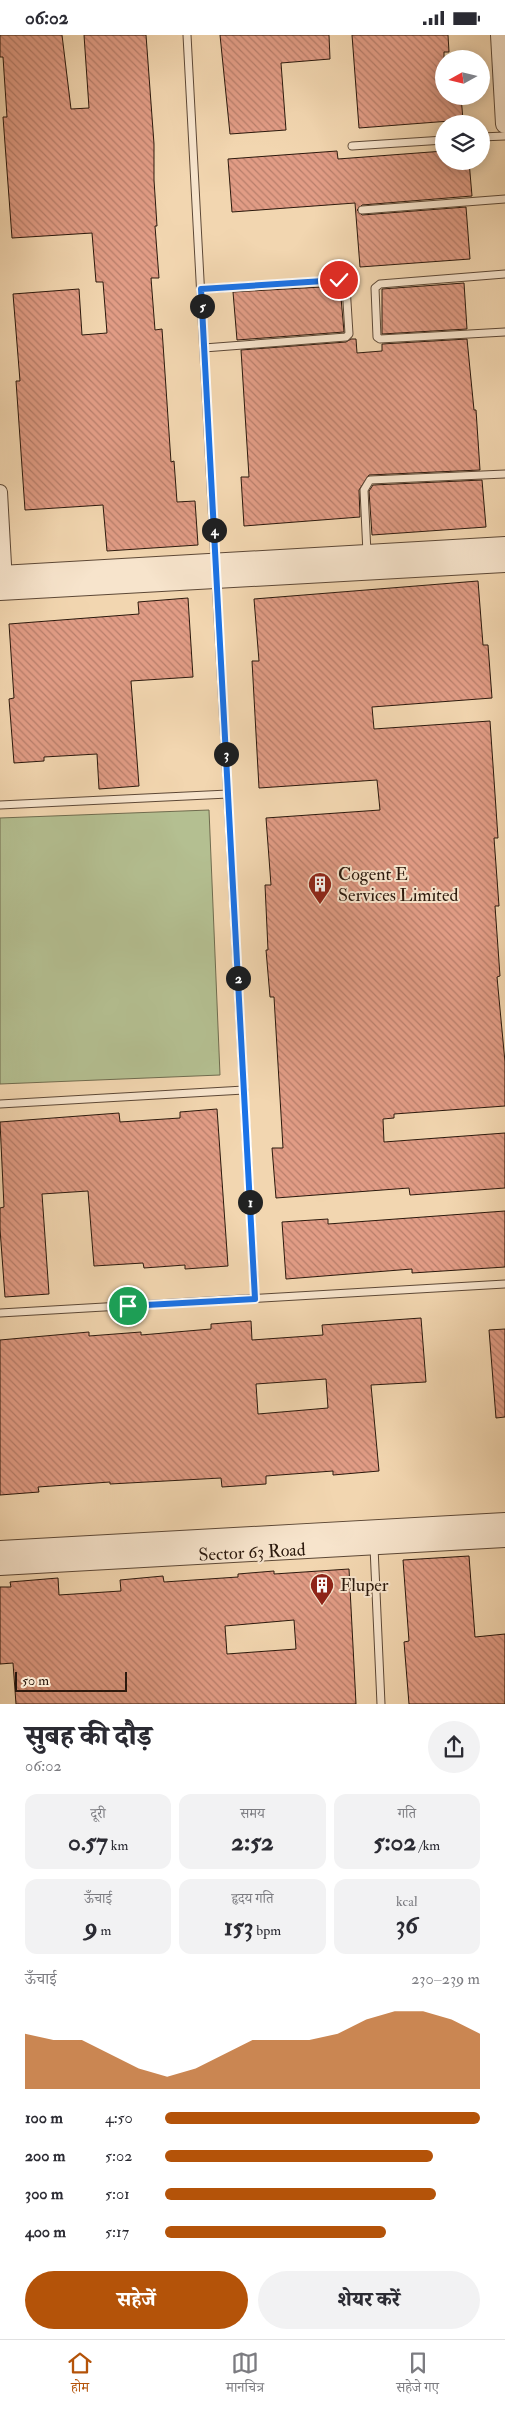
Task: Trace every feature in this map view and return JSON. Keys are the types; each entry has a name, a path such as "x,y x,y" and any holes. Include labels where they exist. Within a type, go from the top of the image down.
{"street":[{"path":"500,35 505,124"},
{"path":"0,492 3,583 216,571 505,563"},
{"path":"216,571 367,553 505,546"},
{"name":"Sector 63 Road","path":"0,1567 374,1537 505,1522"},
{"name":"Sector 63 Road","path":"0,1549 374,1537 505,1538"}],"lane":[{"path":"187,35 255,1299"},
{"path":"490,137 505,136"},
{"path":"352,147 435,141"},
{"path":"362,210 505,199"},
{"path":"505,274 380,284 375,288 377,337 380,339 505,332"},
{"path":"201,289 343,280 346,286 349,326 349,334 346,337 204,347"},
{"path":"367,553 364,490 370,481 505,474"},
{"path":"0,805 228,794"},
{"path":"0,1104 244,1090"},
{"path":"0,1313 505,1284"},
{"path":"374,1537 381,1704"}],"green space":[{"path":"209,810 220,1075 0,1084 0,818"}],"building":[{"path":"0,35 62,35 71,109 89,108 84,35 146,35 154,144 157,226 155,226 159,278 151,278 155,330 162,329 171,462 174,461 177,502 195,501 198,545 107,551 103,505 25,510 16,381 20,381 13,294 79,289 82,335 107,333 103,282 96,282 92,233 12,238 3,117 7,117 3,57 0,57"},
{"path":"220,35 329,35 330,59 281,63 286,130 230,134"},
{"path":"352,35 448,35 449,50 435,50 435,105 462,105 463,115 435,115 435,122 359,128"},
{"path":"337,151 338,159 435,152 435,170 470,170 472,196 362,205 357,210 362,215 466,207 470,259 360,267 355,203 232,212 228,159"},
{"path":"464,283 467,329 382,334 382,289"},
{"path":"340,286 344,332 237,340 233,292"},
{"path":"356,339 357,353 382,351 382,344 467,339 474,410 476,410 480,470 369,475 359,490 360,517 244,526 241,477 249,477 241,350 346,342"},
{"path":"482,480 486,527 372,535 369,491 373,485"},
{"path":"478,581 483,645 488,645 492,698 372,707 374,729 490,721 498,838 494,838 499,906 495,906 500,976 497,977 505,1062 505,1106 394,1114 394,1118 383,1119 384,1142 505,1133 505,1188 410,1195 409,1188 276,1198 272,1148 283,1148 274,997 270,997 266,950 268,950 265,885 271,885 266,818 380,810 377,780 259,788 252,661 259,661 254,599"},
{"path":"188,598 193,677 131,681 139,786 99,789 97,754 44,757 44,761 14,763 9,699 14,698 9,624 139,614 138,602"},
{"path":"217,1109 228,1266 185,1269 185,1265 144,1268 143,1263 94,1266 88,1191 42,1194 49,1294 5,1297 0,1229 0,1208 4,1207 0,1122 119,1113 120,1122 180,1118 180,1112"},
{"path":"505,1211 505,1267 412,1273 412,1269 286,1279 282,1222 328,1219 328,1224"},
{"path":"421,1318 426,1382 371,1385 379,1471 333,1475 333,1471 266,1476 266,1484 222,1487 221,1478 110,1484 110,1482 38,1487 39,1492 0,1495 0,1340 89,1332 89,1336 141,1332 141,1335 211,1329 211,1324 251,1321 252,1340 323,1335 322,1325","holes":["326,1379 328,1408 258,1414 256,1384"]},
{"path":"505,1329 505,1417 496,1418 489,1330"},
{"path":"469,1556 475,1637 505,1634 505,1704 409,1704 404,1642 409,1641 403,1560"},
{"path":"349,1569 356,1704 16,1704 13,1663 0,1664 0,1587 11,1587 10,1582 58,1578 59,1595 121,1591 120,1580 163,1576 164,1582 238,1577 238,1574 274,1571 274,1574","holes":["294,1620 296,1649 227,1654 225,1626"]}],"place":[{"name":"Cogent E Services Limited","path":"320,905"},
{"name":"Fluper","path":"322,1606"}],"route":[{"path":"128,1306 255,1299 201,289 339,280"}]}
